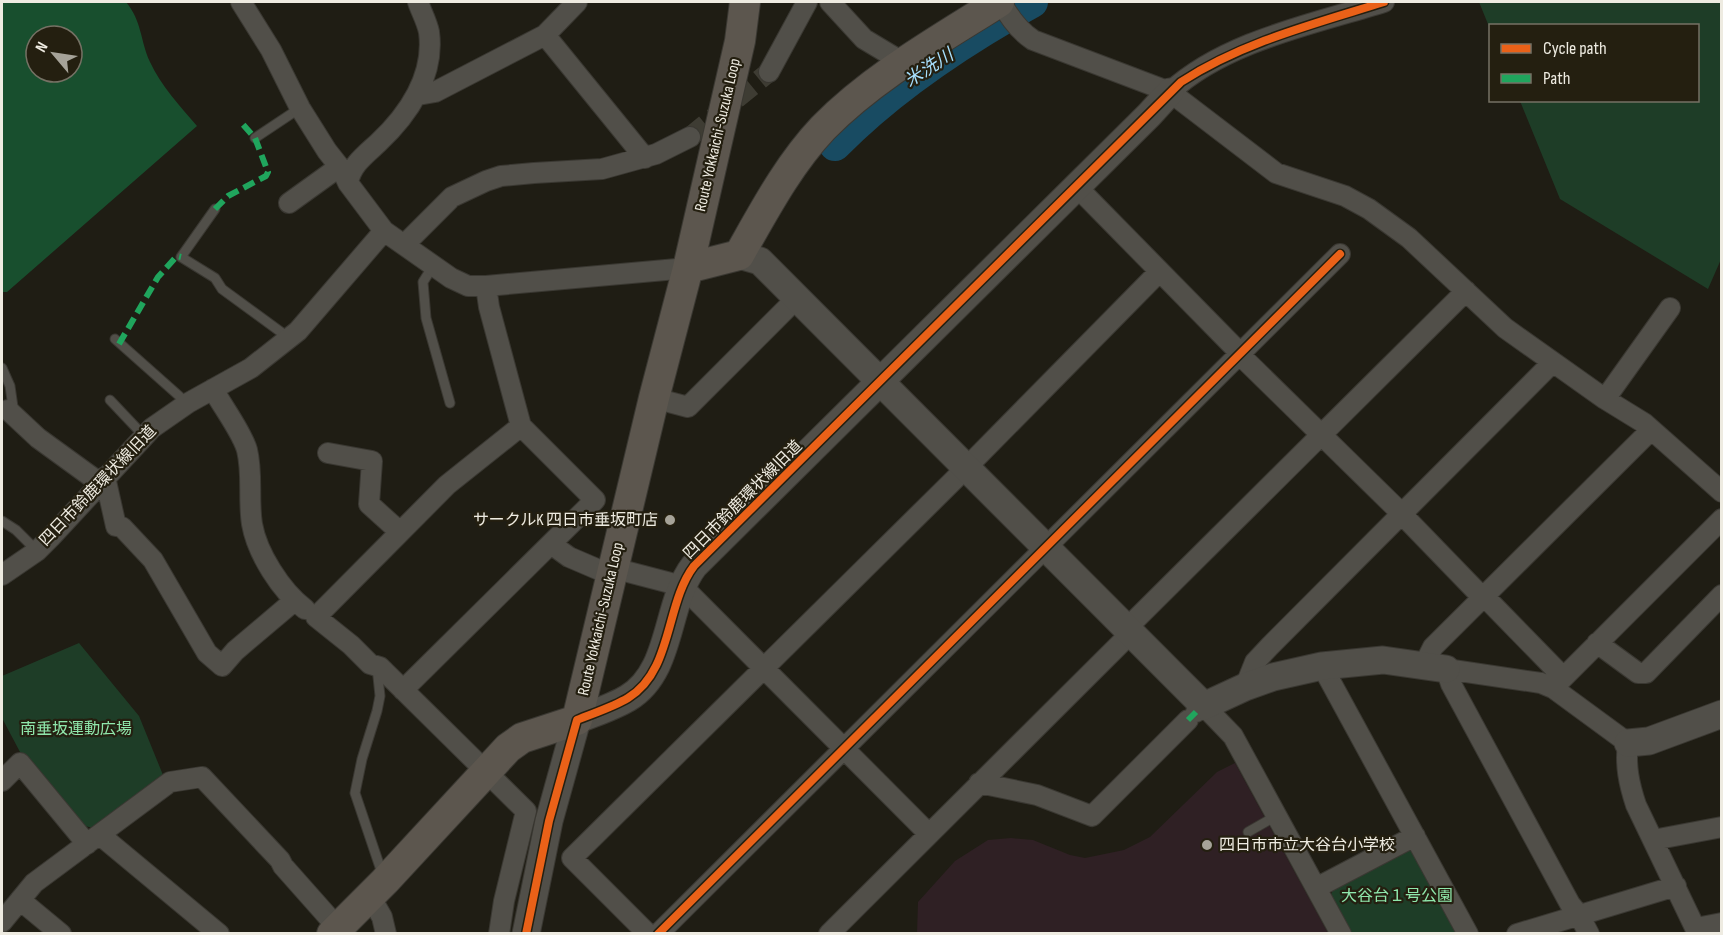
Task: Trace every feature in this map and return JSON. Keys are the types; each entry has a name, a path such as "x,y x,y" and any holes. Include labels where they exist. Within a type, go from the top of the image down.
{"main road":[{"name":"Route Yokkaichi-Suzuka Loop","path":"577,720 654,398 688,268 740,41 745,2"},
{"path":"688,268 739,255 784,177 823,128 869,88 904,63 1004,8"},
{"path":"335,931 508,748 522,738 577,720"}],"street":[{"path":"241,2 271,50 300,108 384,231 459,283 468,286 486,286 688,268"},
{"path":"289,202 344,175 393,129 409,110 417,95 428,60 430,45 428,30 418,2"},
{"path":"417,95 435,92 545,35 577,2"},
{"path":"769,72 807,2"},
{"path":"830,2 864,39 904,63"},
{"path":"1170,92 1209,64 1233,52 1263,40 1384,2"},
{"path":"1004,8 1023,33 1043,44 1170,92 1276,173 1345,196 1375,213 1409,238 1505,328 1605,399 1644,423 1722,492"},
{"path":"545,35 645,158"},
{"name":"四日市鈴鹿環状線旧道","path":"577,720 630,697 643,685 660,657 682,586 694,566 1170,92"},
{"path":"405,244 452,197 486,181 501,176 602,170 645,158 690,137"},
{"path":"1077,187 1240,355 1483,597 1558,683 1628,743 1649,741 1722,714"},
{"name":"四日市鈴鹿環状線旧道","path":"2,575 37,551 144,436 163,420 251,368 298,331 384,231"},
{"path":"658,933 1340,254"},
{"path":"739,255 760,261 1129,631 1196,712 1233,736 1341,933"},
{"path":"648,933 572,858 966,468 1159,272"},
{"path":"403,690 595,500 521,426 489,307 486,286"},
{"path":"829,933 1466,291"},
{"path":"654,398 688,407 796,298"},
{"path":"1605,399 1670,308"},
{"path":"1245,687 1255,662 1270,646 1553,362"},
{"path":"213,389 246,447 250,468 252,524 263,557 294,601 370,664 377,666 526,811 504,901 499,933"},
{"path":"5,412 38,438 103,480 116,526 122,527 153,560 207,653 222,666 235,651 294,601"},
{"path":"316,617 447,484 521,426"},
{"path":"1589,933 1570,904 1457,695 1435,667 1433,647 1651,430"},
{"path":"328,453 372,461 369,504 400,532"},
{"path":"979,783 1037,795 1092,816 1196,712 1245,687 1273,677 1322,666 1383,660 1542,683 1558,683 1722,519"},
{"path":"551,544 569,557 612,572 682,586 928,834"},
{"path":"1597,643 1638,673 1646,673 1722,595"},
{"path":"1322,666 1468,933"},
{"path":"526,933 549,821 577,720"},
{"path":"1628,743 1626,757 1629,783 1636,805 1697,931 1722,923"},
{"path":"3,776 20,763 93,840 219,933"},
{"path":"2,922 34,883 170,783 202,777 273,852 335,931"},
{"path":"1653,840 1722,827"},
{"path":"1316,888 1415,836"},
{"path":"1517,933 1676,886"},
{"path":"377,888 386,933"},
{"path":"20,900 61,933"}],"lane":[{"path":"255,138 300,108"},
{"path":"214,209 181,257 215,278 222,289 289,338"},
{"path":"433,266 423,282 426,318 450,403"},
{"path":"115,339 188,404"},
{"path":"2,368 10,386 13,407 5,412"},
{"path":"110,400 144,436"},
{"path":"2,521 16,530 37,551"},
{"path":"377,666 380,696 355,793 379,868 377,888"},
{"path":"1248,832 1276,816"}],"shaded area":[{"name":"四日市市立大谷台小学校","path":"1235,763 1328,933 917,934 918,902 955,861 988,840 1011,838 1033,840 1070,855 1085,858 1124,850 1150,837 1217,772"}],"green space":[{"path":"2,2 126,2 135,16 154,71 171,96 197,126 7,292 2,292"},
{"path":"1479,2 1721,2 1722,257 1708,289 1560,199 1520,102 1699,102 1699,24 1489,24 1489,27"},
{"name":"南垂坂運動広場","path":"79,643 139,716 163,775 93,828 81,825 20,752 2,718 2,676"},
{"name":"大谷台１号公園","path":"1406,849 1415,852 1460,933 1352,933 1331,895 1334,887"}],"waterway":[{"name":"米洗川","path":"835,145 903,85 954,49 1032,2"}],"tunnel":[{"path":"690,137 769,72"}],"marked path":[{"path":"215,209 228,196 266,176 268,172 255,138 240,121"},
{"path":"119,344 158,277 177,256 181,257"},
{"path":"1188,720 1196,712"}],"cycle path":[{"path":"526,934 549,821 577,720 628,698 643,686 661,654 678,599 694,566 1181,82 1254,45 1305,26 1384,2"},
{"path":"658,934 1340,254"}],"place":[{"name":"サークルK 四日市垂坂町店","path":"670,520"},
{"name":"四日市市立大谷台小学校","path":"1207,845"}]}
